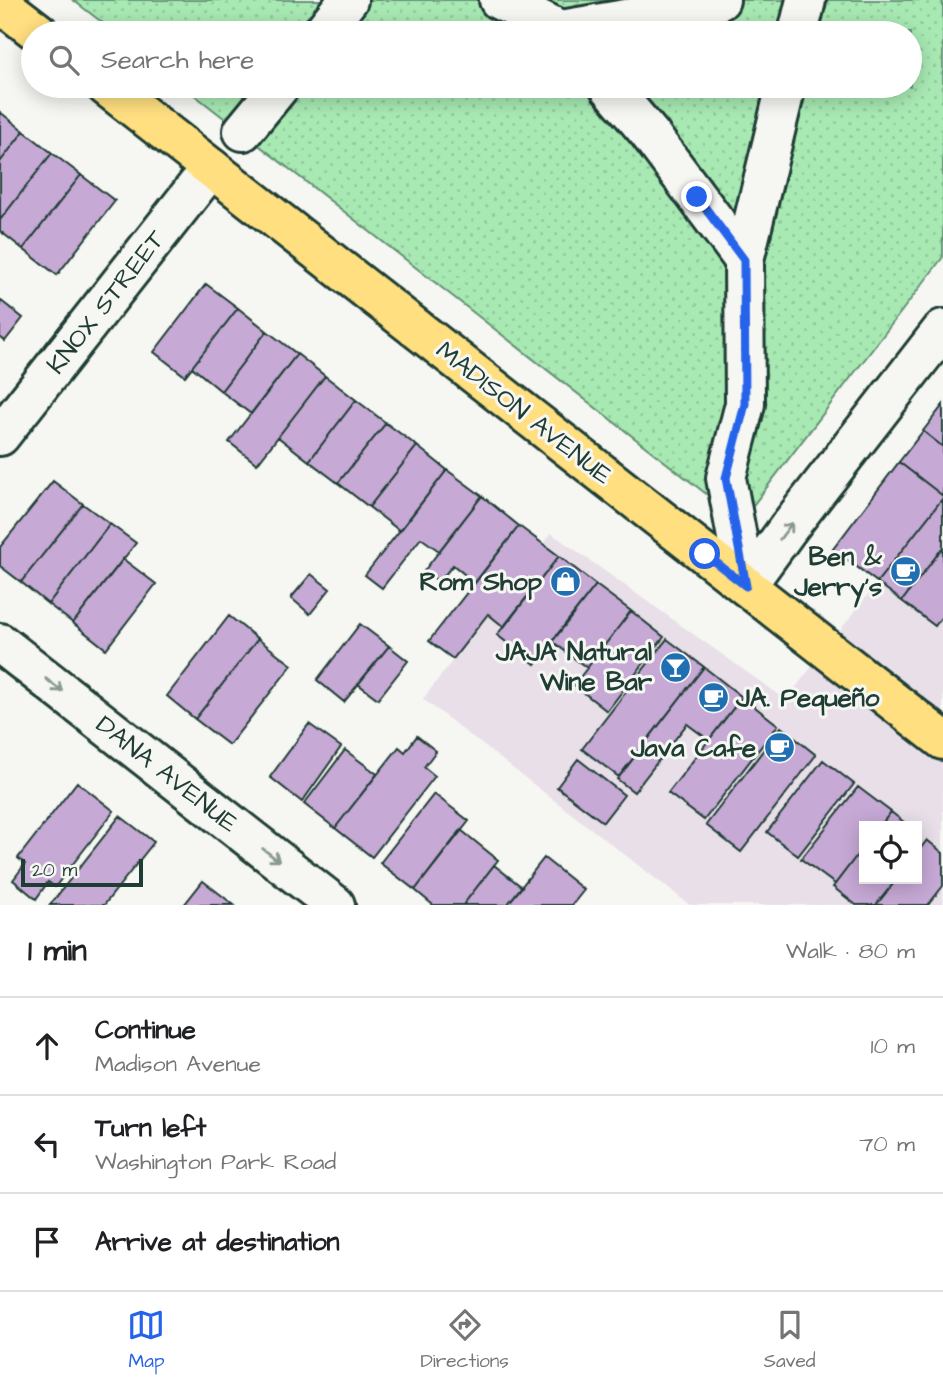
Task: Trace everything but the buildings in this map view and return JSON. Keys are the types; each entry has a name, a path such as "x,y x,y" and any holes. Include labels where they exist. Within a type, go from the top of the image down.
{"main road":[{"path":"0,3 23,21"},
{"name":"MADISON AVENUE","path":"121,98 943,740"}],"street":[{"path":"331,21 348,0"},
{"path":"499,0 540,21"},
{"path":"619,21 720,0"},
{"path":"801,21 806,0"},
{"path":"243,131 270,98"},
{"path":"618,98 649,133 744,260"},
{"path":"746,586 726,478 745,404 744,260 783,98"},
{"name":"KNOX STREET","path":"0,436 211,168"},
{"path":"746,586 943,329"},
{"name":"DANA AVENUE","path":"0,643 334,905"}],"shaded area":[{"path":"943,498 943,905 690,905 423,699 551,533 786,700"}],"green space":[{"path":"73,0 943,0 943,257 741,521 198,98 922,98 922,21 100,21"}],"place":[{"name":"Ben & Jerry's","path":"905,572"},
{"name":"Rom Shop","path":"565,582"},
{"name":"JAJA Natural Wine Bar","path":"675,667"},
{"name":"JA. Pequeño","path":"713,698"},
{"name":"Java Cafe","path":"779,748"}],"route":[{"path":"697,197 744,260 745,404 726,478 746,586 705,554"}]}
